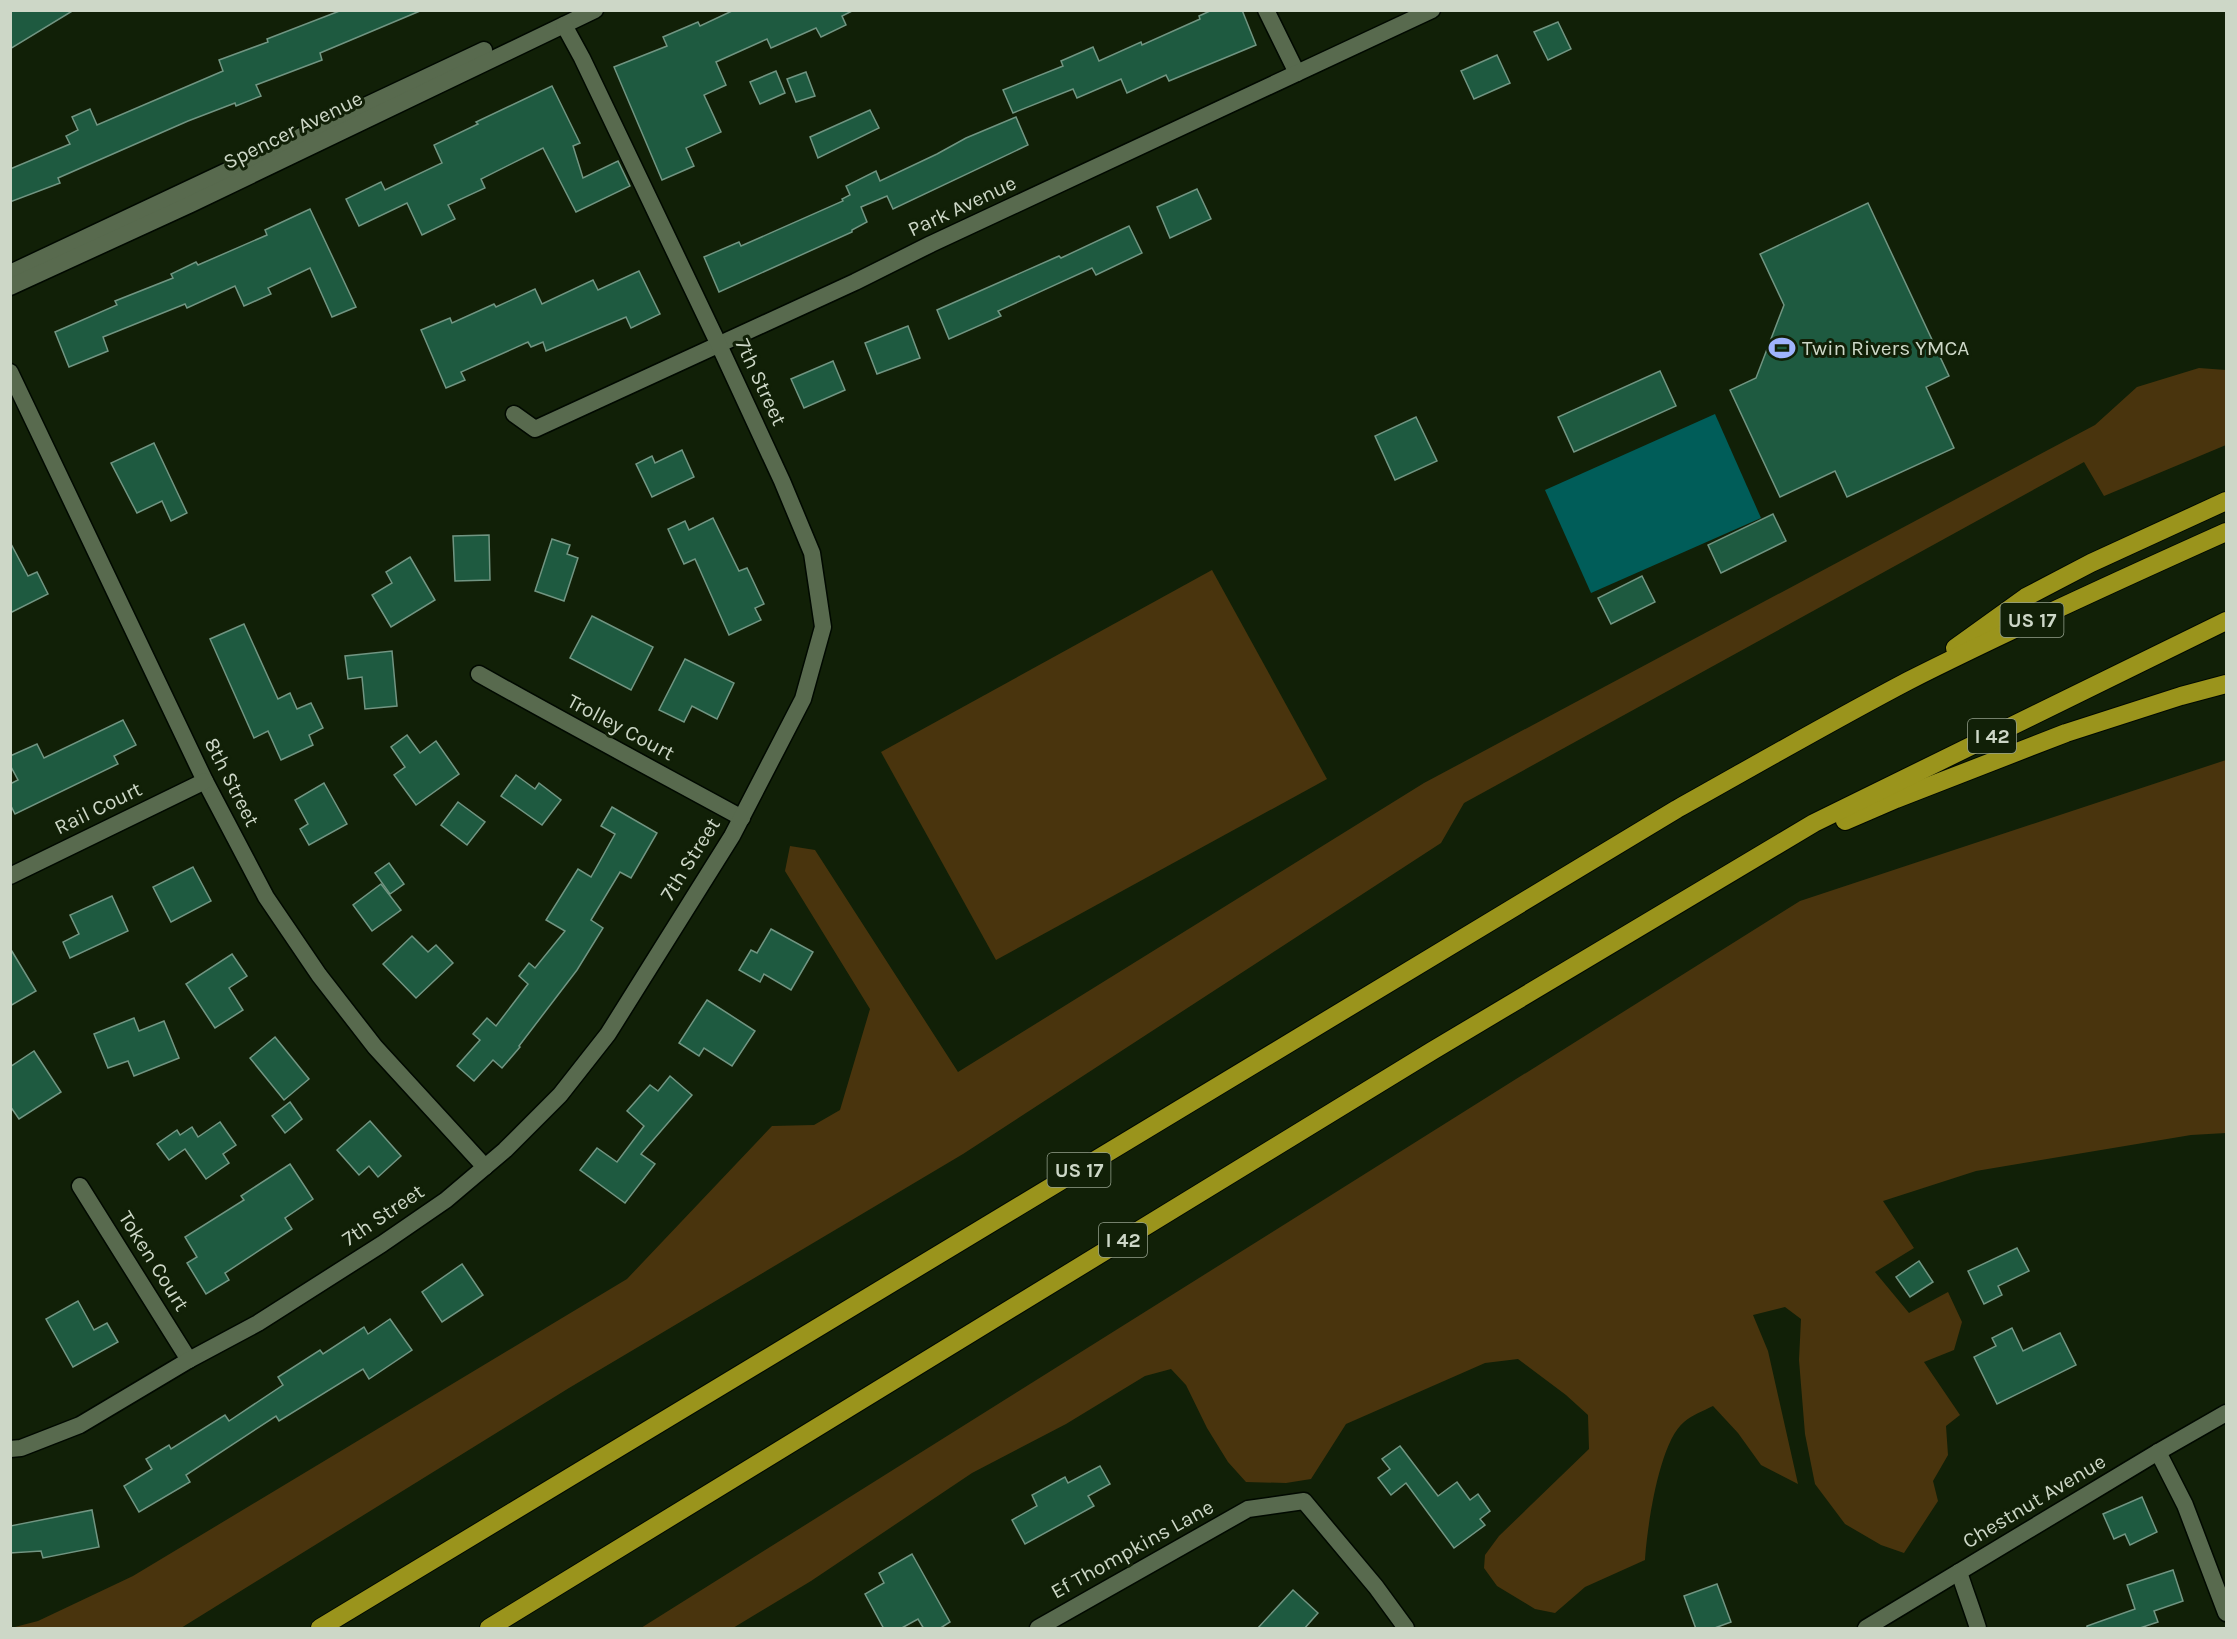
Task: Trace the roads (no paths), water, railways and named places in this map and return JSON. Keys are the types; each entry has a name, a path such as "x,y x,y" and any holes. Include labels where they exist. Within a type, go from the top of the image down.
{"highway":[{"path":"1908,682 2026,597 2091,563 2226,501"},
{"name":"US 17","path":"320,1629 1677,809 1908,682 2085,596 2226,532"},
{"name":"I 42","path":"489,1629 1432,1051 1760,855 1814,824 2226,621"},
{"path":"1760,855 2066,733 2226,684"}],"street":[{"name":"Spencer Avenue","path":"10,273 562,15 595,10"},
{"path":"1266,10 1297,73"},
{"name":"Park Avenue","path":"514,414 535,429 1432,10"},
{"name":"Spencer Avenue","path":"10,287 191,204 562,15"},
{"name":"7th Street","path":"10,1449 21,1448 80,1425 189,1360 258,1323 373,1250 446,1200 506,1150 560,1095 608,1034 742,818 802,699 822,627 812,553 719,345 562,15"},
{"name":"8th Street","path":"10,372 205,781 266,897 319,975 375,1047 485,1167"},
{"name":"Trolley Court","path":"479,674 742,818"},
{"name":"Rail Court","path":"10,876 205,781"},
{"name":"Token Court","path":"80,1186 189,1360"},
{"name":"Chestnut Avenue","path":"1866,1629 2226,1413"},
{"path":"2158,1452 2185,1505 2226,1613"},
{"name":"Ef Thompkins Lane","path":"1038,1629 1248,1509 1304,1501 1376,1587 1406,1629"},
{"path":"1959,1572 1978,1629"}],"water":[{"path":"1715,414 1761,518 1591,593 1545,490"}],"place":[{"name":"Twin Rivers YMCA","path":"1782,348"}]}
